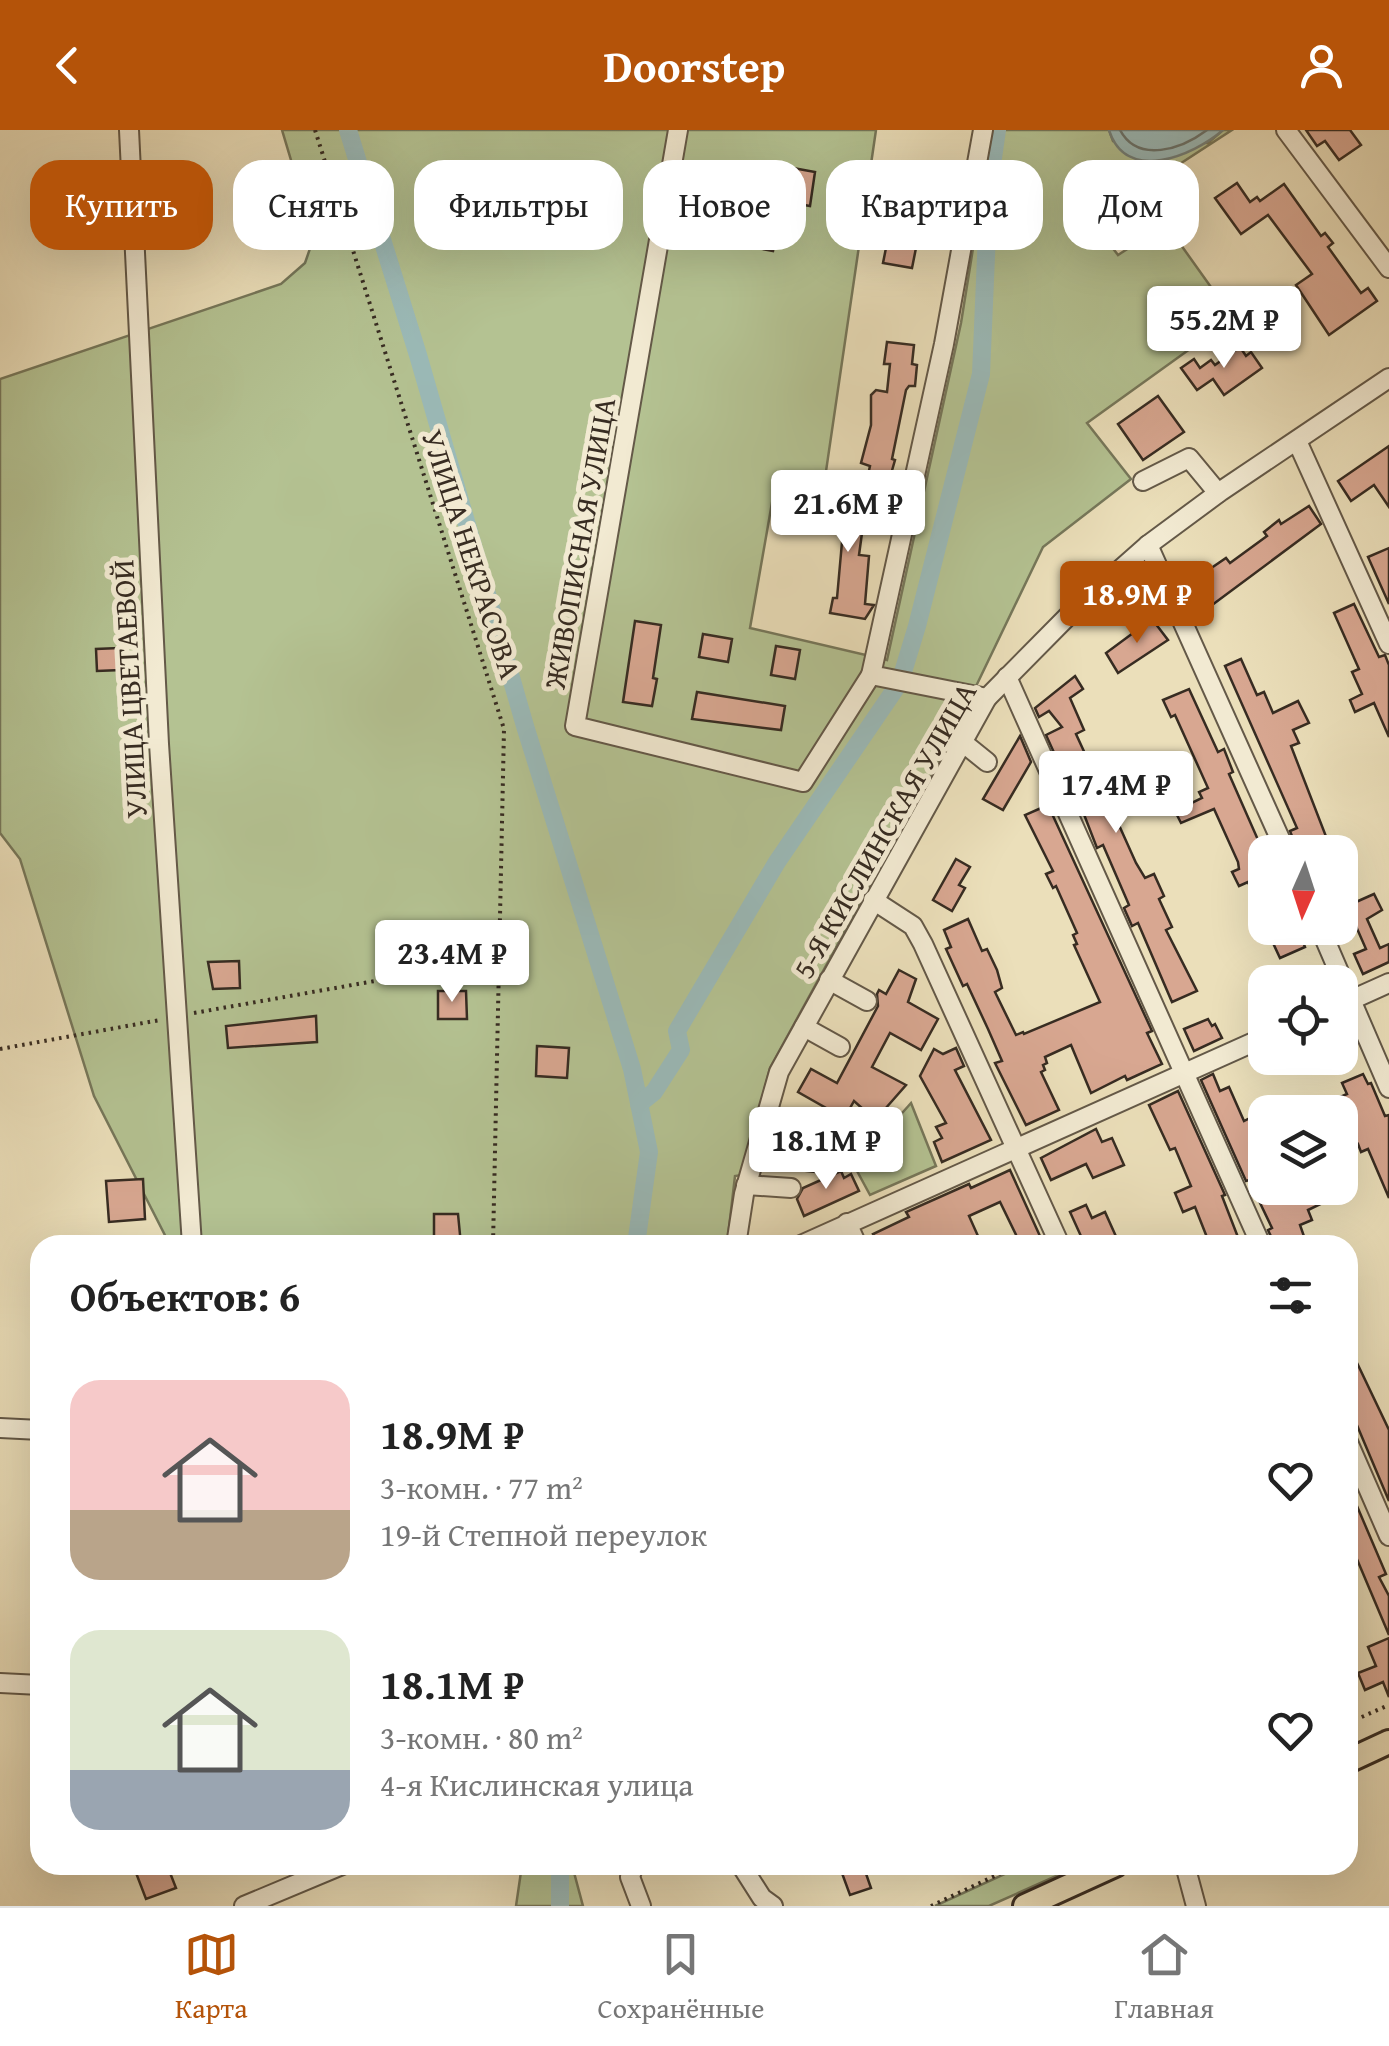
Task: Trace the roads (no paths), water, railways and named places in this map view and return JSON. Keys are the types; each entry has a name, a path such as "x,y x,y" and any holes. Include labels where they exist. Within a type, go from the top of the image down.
{"main road":[{"path":"1358,1756 1389,1742"},
{"path":"1025,1906 1088,1875"}],"street":[{"name":"УЛИЦА ЦВЕТАЕВОЙ","path":"129,130 159,744 191,1235"},
{"name":"ЖИВОПИСНАЯ УЛИЦА","path":"678,130 575,726 803,782 870,675"},
{"path":"983,130 944,344 870,675 987,698"},
{"path":"1286,130 1389,268"},
{"name":"5-Я КИСЛИНСКАЯ УЛИЦА","path":"738,1235 746,1186 804,1027 987,698 1070,614 1148,545 1389,378"},
{"path":"1297,441 1389,644"},
{"path":"1142,481 1189,458 1218,493"},
{"path":"1148,545 1278,835"},
{"path":"1007,677 1257,1235"},
{"path":"961,741 988,762"},
{"path":"873,900 913,926 1056,1235"},
{"path":"829,980 868,1001"},
{"path":"1358,997 1389,983"},
{"path":"1358,1026 1389,1088"},
{"path":"804,1027 840,1047"},
{"path":"823,1235 1248,1044"},
{"path":"746,1186 791,1188"},
{"path":"847,1224 852,1235"},
{"path":"0,1428 30,1430"},
{"path":"1358,1465 1389,1536"},
{"path":"0,1683 30,1684"},
{"path":"244,1906 318,1875"},
{"path":"630,1875 641,1906"},
{"path":"747,1875 762,1898 773,1906"},
{"path":"1188,1875 1196,1906"}],"water":[{"path":"1109,130 1223,130 1195,149 1161,160 1142,160 1118,147"}],"waterway":[{"path":"348,130 418,355 525,726 632,1069 649,1152 637,1235"},
{"path":"639,1104 654,1092 681,1050 677,1031 777,862 900,682 981,374 989,186 997,130"},
{"path":"560,1875 560,1906"}]}
